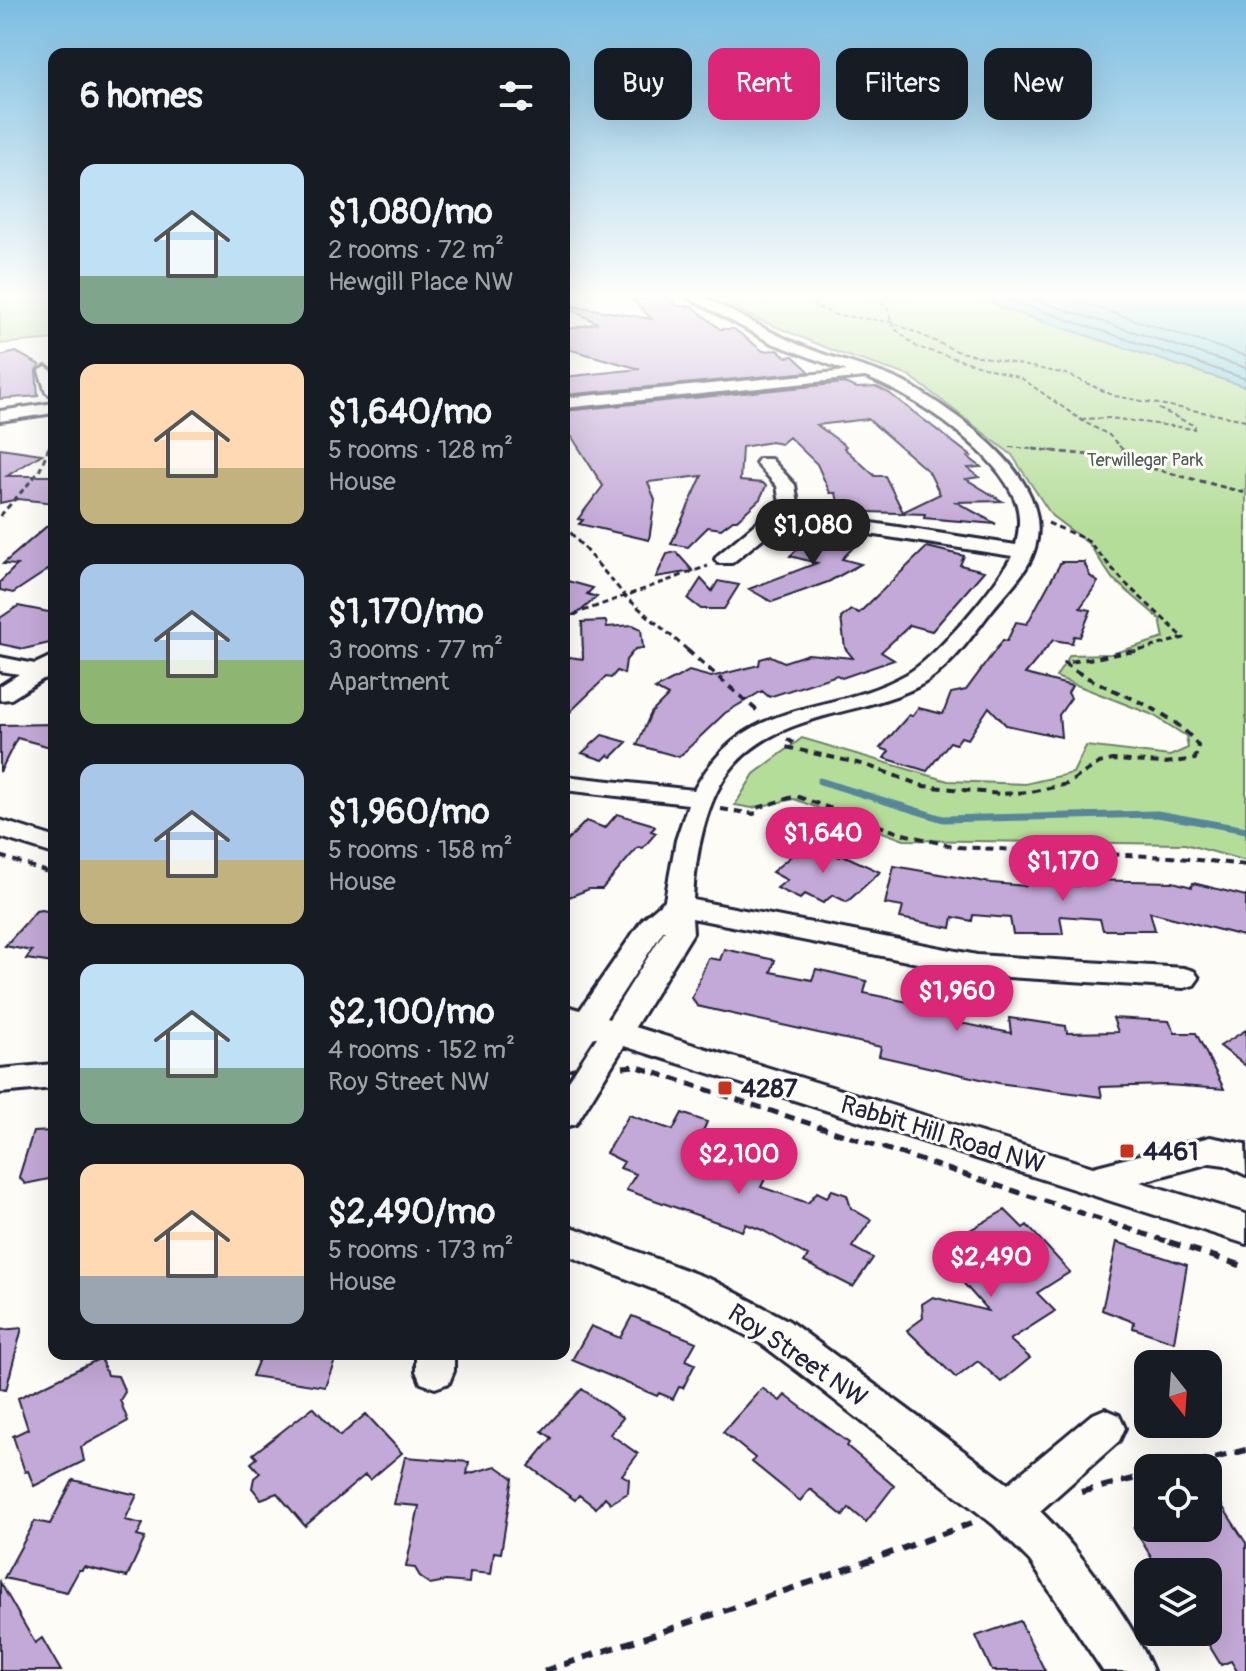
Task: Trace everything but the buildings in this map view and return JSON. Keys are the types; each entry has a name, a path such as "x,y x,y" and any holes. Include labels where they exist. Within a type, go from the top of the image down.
{"street":[{"path":"570,402 850,372"},
{"path":"570,1053 592,1033 679,933 676,906 698,806 727,758 776,725 823,706 907,683 935,666 1026,548 1028,517 1013,478 986,449 916,396 893,383 862,372"},
{"path":"0,410 48,408"},
{"path":"0,416 48,409"},
{"path":"725,559 780,515 789,504 788,490 765,463"},
{"path":"780,515 869,527 893,534 1026,548"},
{"path":"0,664 48,670"},
{"path":"3,694 48,671"},
{"path":"570,784 698,806"},
{"path":"570,795 698,806"},
{"path":"0,828 48,844"},
{"path":"676,906 977,965 1184,978"},
{"path":"570,1097 592,1033"},
{"name":"Rabbit Hill Road NW","path":"592,1033 1246,1229"},
{"path":"0,1081 48,1077"},
{"path":"1093,1181 1210,1150 1233,1153 1246,1162"},
{"name":"Roy Street NW","path":"570,1241 699,1291 776,1333 1009,1510 1045,1546 1073,1583 1130,1671"},
{"path":"1009,1510 1105,1428"}],"path":[{"path":"999,372 1021,378 1109,435 1136,464"},
{"path":"1056,372 1115,396 1246,420"},
{"path":"1080,419 1110,418 1194,429 1190,421 1151,405"},
{"path":"986,449 1057,450 1136,464 1246,493"},
{"path":"0,516 39,472 48,450"},
{"path":"570,532 627,598 703,666 788,735 782,737 792,742 786,747 866,765 923,786 978,793 1031,792 1067,784 1099,763 1112,760 1165,763 1195,759 1199,754 1199,745 1192,734 1153,709 1092,683 1064,663 1161,647 1184,638 1182,633 1125,583 1087,540 1068,530 1028,517"},
{"path":"570,616 627,598 725,559"},
{"path":"698,806 754,814 754,809 767,803 796,796 899,833 956,847 1170,857 1246,865"},
{"path":"0,856 48,872"},
{"path":"592,1033 622,1067 635,1066 1246,1267"},
{"path":"1222,1456 1246,1450"},
{"path":"1071,1494 1134,1478"},
{"path":"544,1671 814,1581 1009,1510"}],"green space":[{"name":"Terwillegar Park","path":"898,372 1200,372 1246,387 1246,861 1185,844 904,840 794,799 752,808 735,805 754,774 802,738 948,781 1025,784 1073,773 1086,746 1170,756 1188,748 1186,736 1153,715 1056,677 1070,655 1111,654 1164,638 1160,619 1112,578 1089,544 1052,516 1012,455 910,376"}],"water":[{"path":"1200,372 1246,372 1246,387"}],"waterway":[{"path":"820,781 943,819 1157,814 1246,830"}],"place":[{"name":"4287","path":"725,1088"},
{"name":"4461","path":"1127,1151"}]}
